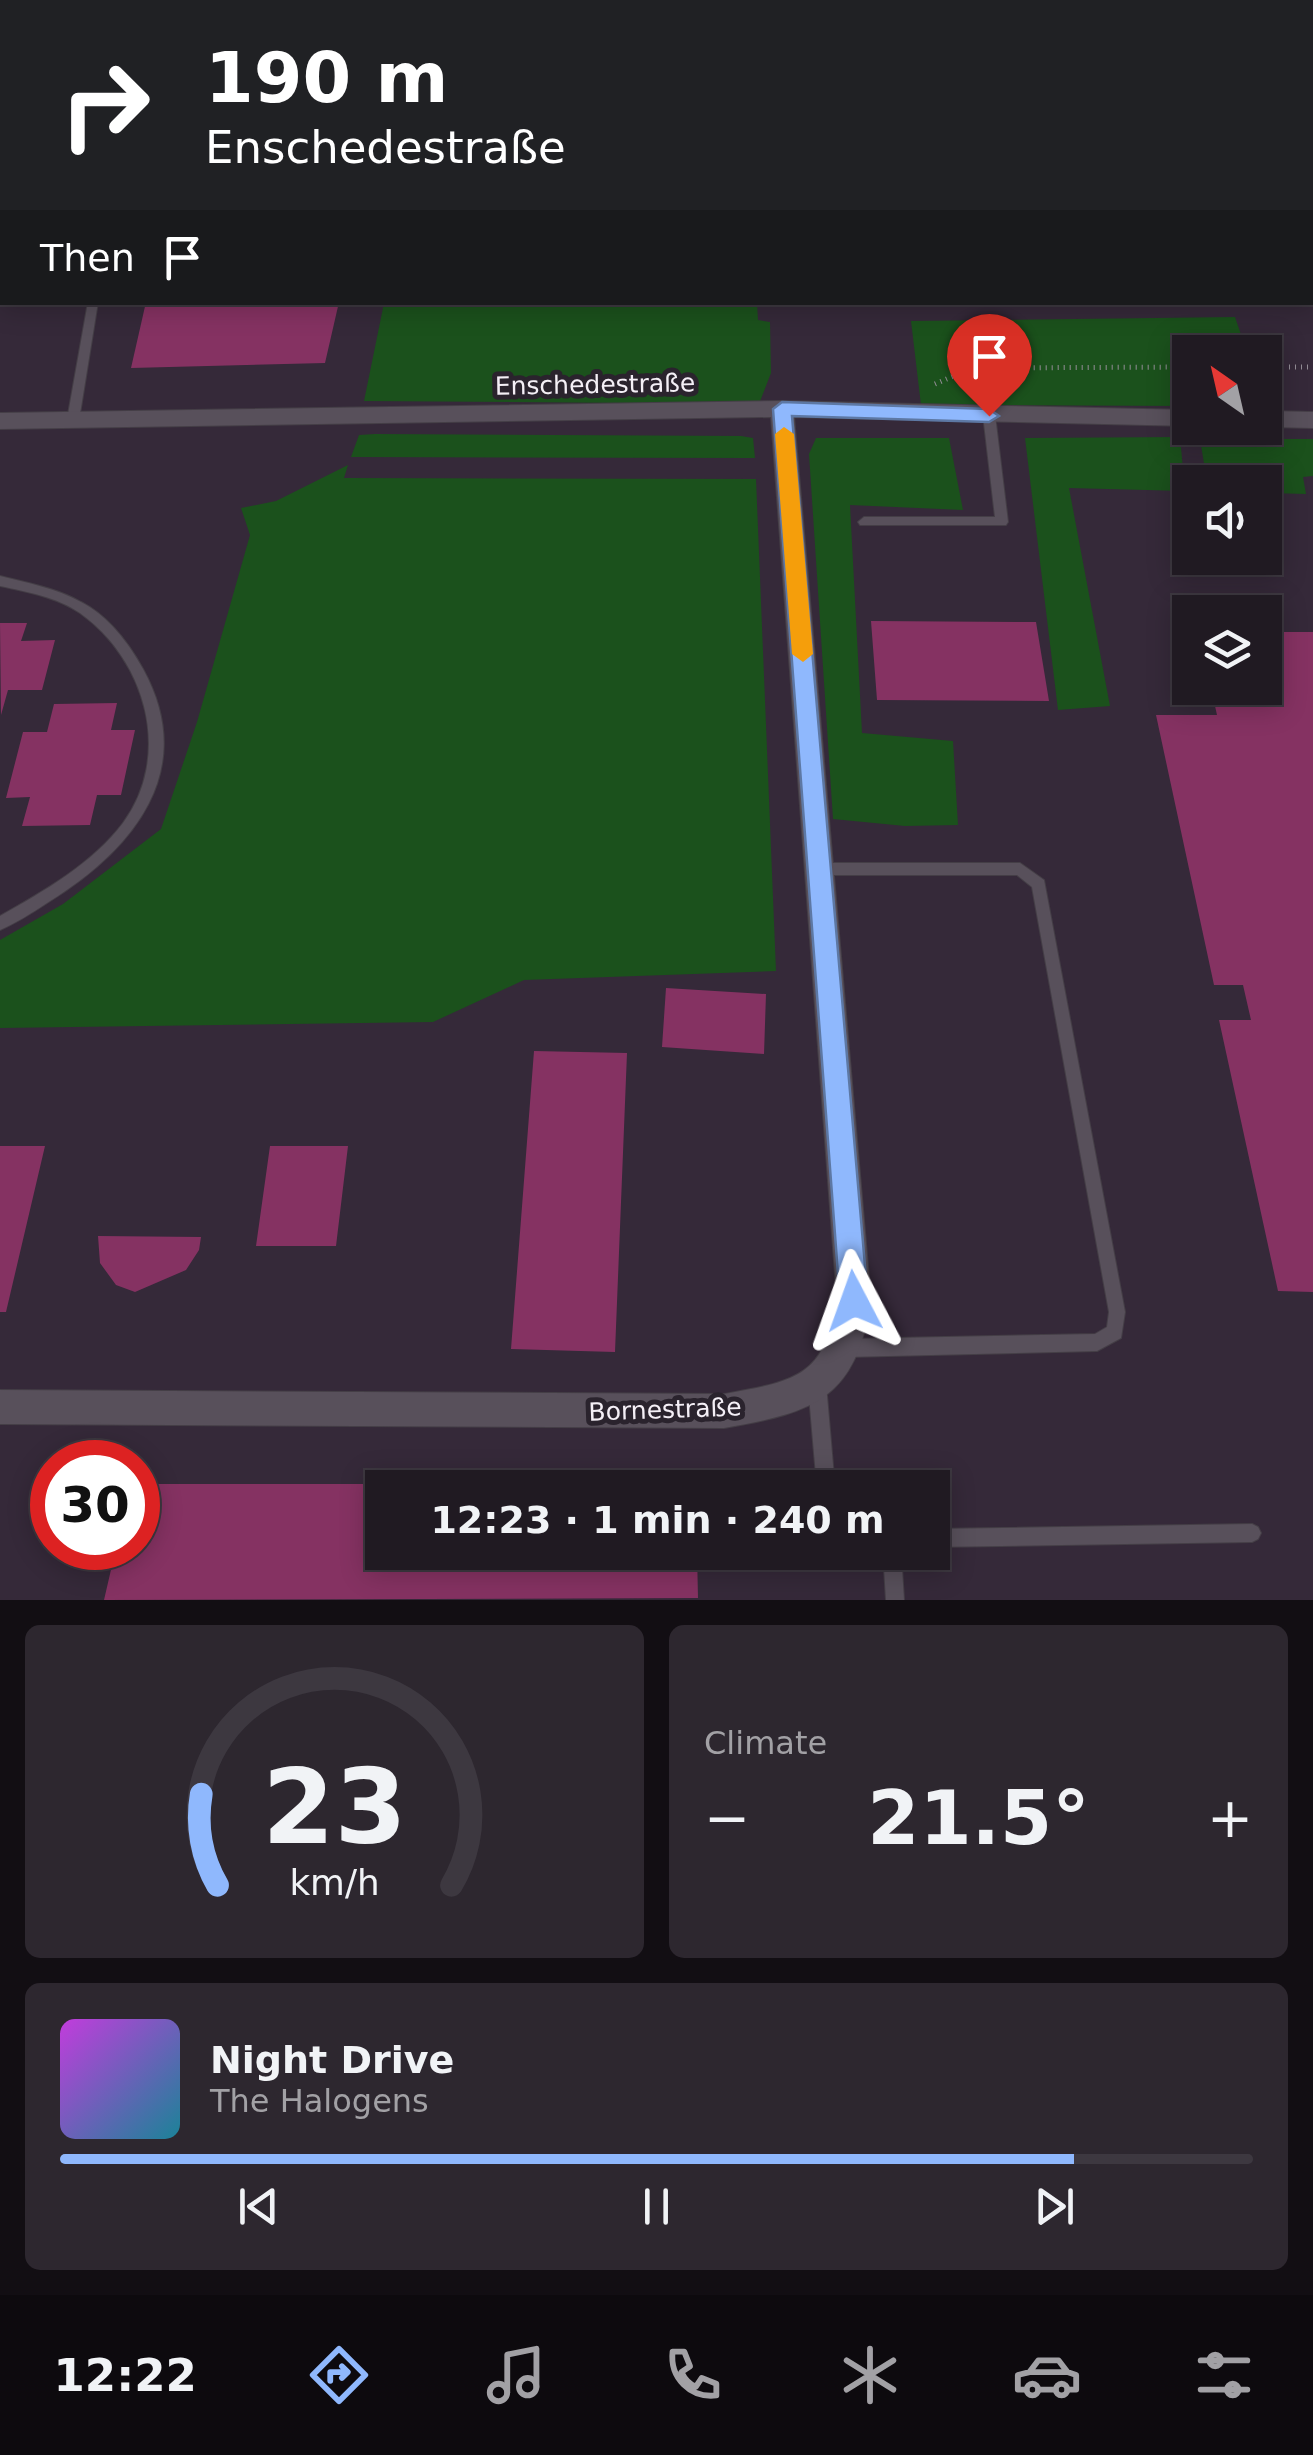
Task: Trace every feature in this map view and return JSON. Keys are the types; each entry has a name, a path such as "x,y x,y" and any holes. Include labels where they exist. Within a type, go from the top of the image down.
{"street":[{"name":"Enschedestraße","path":"0,421 782,409 1172,418"},
{"path":"782,409 854,1301 846,1348"},
{"path":"1282,419 1313,420"},
{"name":"Bornestraße","path":"0,1407 724,1411 778,1402 817,1382 846,1348"}],"lane":[{"path":"72,420 91,305"},
{"path":"864,522 1002,522 989,416"},
{"path":"0,580 84,610 117,638 158,715 148,787 130,826 96,860 0,922"},
{"path":"820,869 1020,868 1039,884 1117,1312 1115,1332 1097,1342 846,1348"},
{"path":"817,1382 824,1470"},
{"path":"950,1538 1252,1532"},
{"path":"893,1570 895,1600"}],"path":[{"path":"878,410 972,368 1172,367"},
{"path":"1282,367 1313,367"}],"shaded area":[{"path":"0,305 1313,305 1313,1600 0,1600"}],"green space":[{"path":"384,305 757,305 758,320 770,322 771,373 759,404 364,401"},
{"path":"1235,317 1241,335 1172,335 1172,406 921,405 911,321"},
{"path":"359,435 741,436 753,438 755,458 351,457"},
{"path":"1172,437 1172,445 1181,445 1183,465 1172,465 1172,491 1069,488 1110,706 1058,710 1025,438"},
{"path":"816,438 949,438 963,510 850,505 862,733 953,741 958,825 905,826 833,819 809,454"},
{"path":"1282,439 1313,439 1313,476 1303,477 1306,494 1282,493 1282,465 1204,465 1201,445 1282,445"},
{"path":"348,465 344,478 756,479 776,971 524,980 433,1022 0,1028 0,940 63,904 161,829 197,722 250,535 241,508 276,501"}],"building":[{"path":"145,305 338,305 325,363 131,368"},
{"path":"871,621 1036,622 1049,701 877,700"},
{"path":"0,623 27,623 21,641 55,640 42,690 8,690 1,715"},
{"path":"1282,632 1313,632 1313,1292 1278,1291 1219,1020 1251,1020 1243,985 1214,985 1156,715 1217,715 1215,705 1282,705"},
{"path":"117,703 111,730 135,730 121,795 97,795 90,825 22,826 30,797 6,798 23,732 47,732 54,704"},
{"path":"666,988 766,994 764,1054 662,1047"},
{"path":"534,1051 627,1053 615,1352 511,1349"},
{"path":"0,1146 45,1146 6,1312 0,1312"},
{"path":"270,1146 348,1146 336,1246 256,1246"},
{"path":"98,1236 201,1237 199,1250 186,1270 135,1292 116,1285 100,1263"},
{"path":"483,1469 696,1469 696,1470"},
{"path":"160,1484 365,1484 365,1570 697,1570 698,1598 104,1600 111,1570 160,1570"}],"slow traffic":[{"path":"784,434 803,654"}],"route":[{"path":"854,1301 782,409 989,416"}]}
